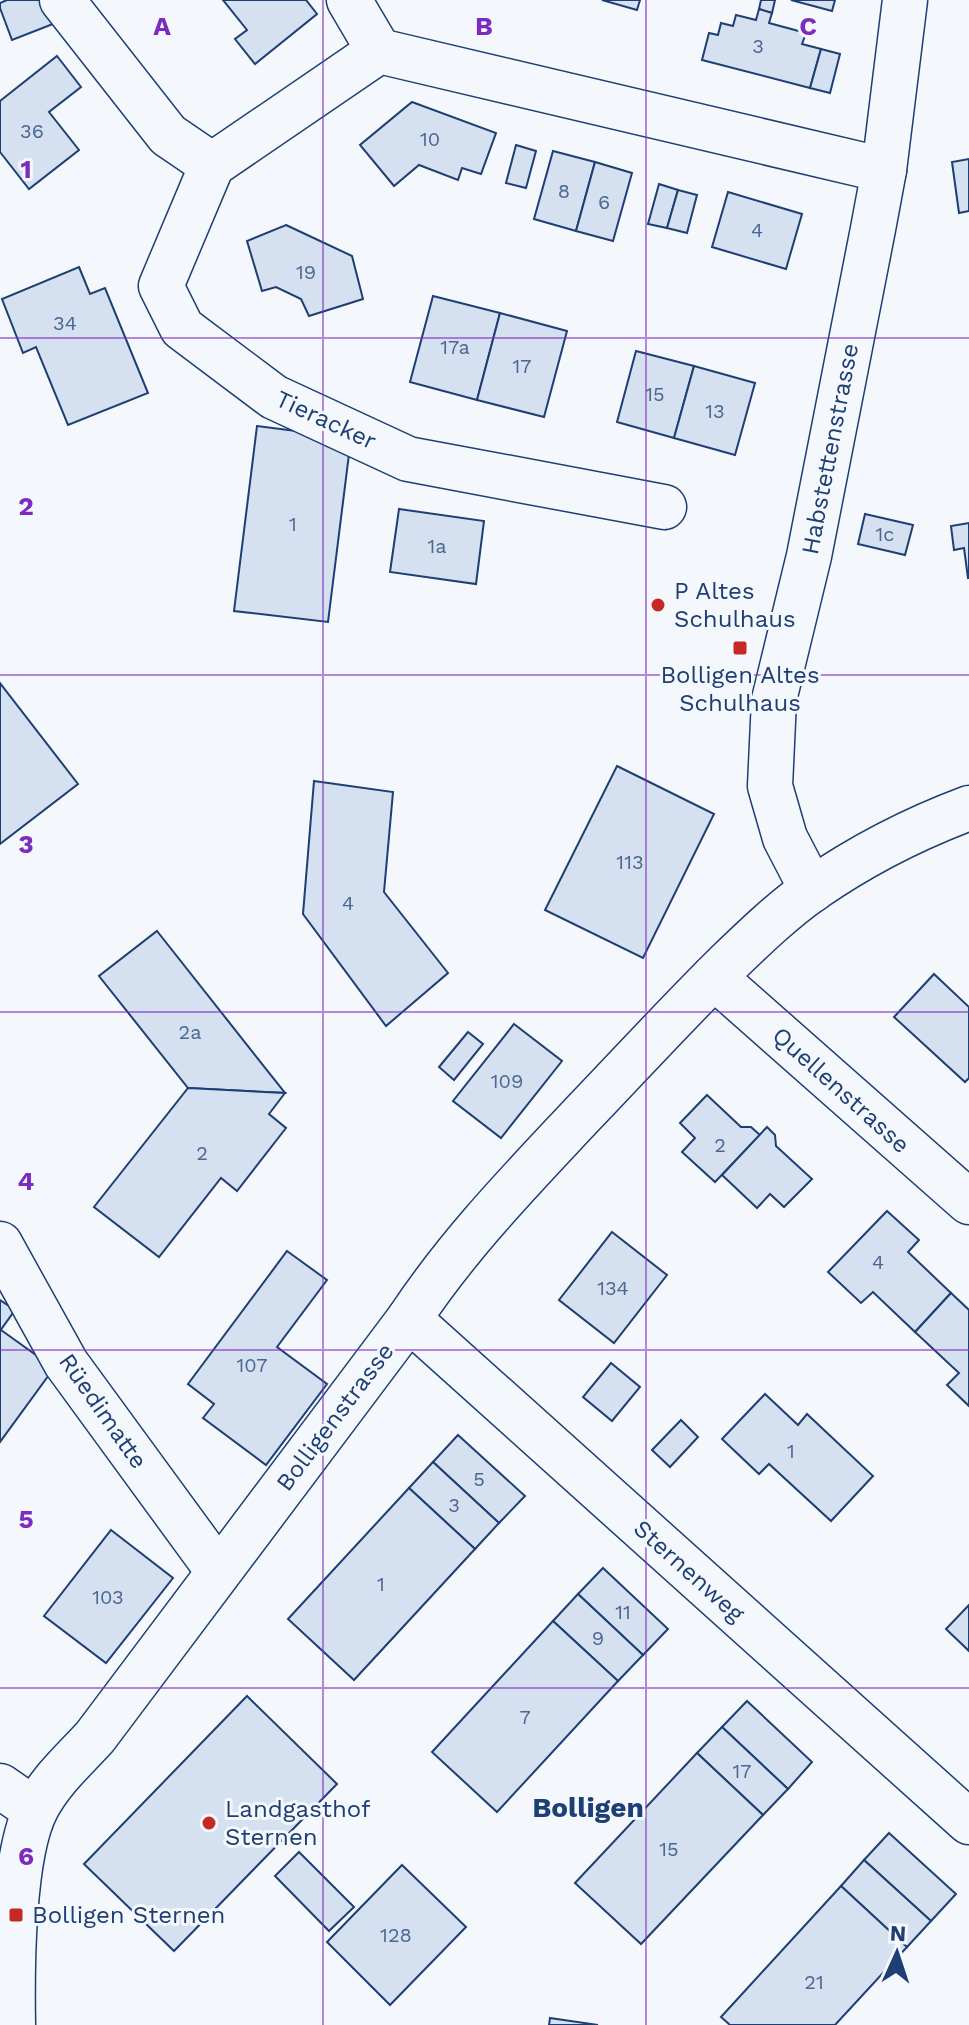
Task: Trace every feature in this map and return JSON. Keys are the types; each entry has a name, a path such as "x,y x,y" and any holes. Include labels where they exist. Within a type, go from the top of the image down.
{"street":[{"path":"62,0 168,135 212,165 379,51"},
{"path":"349,0 379,51 884,170"},
{"name":"Habstettenstrasse","path":"812,890 785,838 770,786 774,700 809,556 884,170 905,0"},
{"name":"Tieracker","path":"212,165 161,286 182,328 274,397 408,459 664,507"},
{"name":"Bolligenstrasse","path":"13,2025 16,1915 27,1829 12,1800 51,1783 95,1737 409,1319 439,1274 507,1193 714,977 763,929 812,890 887,843 969,808"},
{"name":"Quellenstrasse","path":"714,977 969,1202"},
{"name":"Rüedimatte","path":"0,1244 66,1363 218,1571"},
{"name":"Sternenweg","path":"409,1319 969,1822"}],"building":[{"path":"7,0 42,0 58,22 12,40 0,8 0,3"},
{"path":"223,0 306,0 317,14 255,64 235,39 247,30"},
{"path":"602,0 640,0 637,10"},
{"path":"761,0 775,0 772,13 759,9"},
{"path":"791,0 835,0 832,11"},
{"path":"759,9 772,13 769,23 806,33 802,44 821,49 810,88 702,60 709,33 718,35 721,23 733,26 736,15 756,20"},
{"path":"821,49 840,54 830,93 810,88"},
{"path":"57,56 81,87 49,112 79,150 29,189 0,152 0,101"},
{"path":"412,102 496,133 481,174 462,168 458,180 419,165 394,186 360,145"},
{"path":"516,145 536,151 526,188 506,183"},
{"path":"553,151 595,162 576,231 534,219"},
{"path":"969,159 969,211 959,213 952,162"},
{"path":"595,162 632,173 613,241 576,231"},
{"path":"659,184 678,190 667,228 648,224"},
{"path":"678,190 697,195 687,233 667,228"},
{"path":"728,192 802,214 786,269 712,247"},
{"path":"286,225 352,256 363,299 309,316 301,299 276,287 262,291 247,241"},
{"path":"79,267 90,294 105,288 148,393 68,425 36,347 23,353 2,299"},
{"path":"433,296 500,313 477,400 410,382"},
{"path":"500,313 567,331 544,417 477,400"},
{"path":"636,351 694,366 674,438 617,422"},
{"path":"694,366 755,383 735,455 674,438"},
{"path":"257,426 351,438 328,622 234,611"},
{"path":"399,509 484,521 476,584 390,572"},
{"path":"865,514 913,525 905,555 858,544"},
{"path":"969,523 968,578 964,548 954,550 951,526"},
{"path":"0,683 78,784 0,844"},
{"path":"617,766 714,814 643,958 545,910"},
{"path":"314,781 393,792 384,892 448,973 386,1026 303,914"},
{"path":"157,931 285,1093 188,1088 99,976"},
{"path":"934,974 969,1007 969,1078 965,1082 894,1017"},
{"path":"514,1024 562,1061 501,1138 453,1101"},
{"path":"468,1032 483,1044 454,1080 439,1067"},
{"path":"188,1088 285,1093 269,1114 286,1128 237,1191 221,1178 159,1257 94,1207"},
{"path":"707,1095 741,1127 751,1127 760,1135 715,1182 682,1152 695,1138 680,1123"},
{"path":"767,1127 775,1135 776,1146 812,1179 784,1207 770,1194 757,1208 722,1175"},
{"path":"887,1211 919,1240 908,1252 951,1293 915,1332 873,1292 861,1303 828,1272"},
{"path":"612,1232 667,1275 614,1343 559,1300"},
{"path":"287,1251 327,1280 277,1347 327,1384 266,1465 203,1418 214,1404 188,1384"},
{"path":"951,1293 969,1310 969,1406 947,1385 959,1373 915,1332"},
{"path":"0,1300 15,1310 0,1331"},
{"path":"0,1331 54,1368 0,1442"},
{"path":"611,1363 640,1387 612,1421 583,1397"},
{"path":"765,1394 798,1425 807,1414 873,1476 831,1521 769,1464 759,1474 722,1439"},
{"path":"681,1420 698,1437 670,1467 652,1450"},
{"path":"458,1435 525,1496 499,1523 433,1462"},
{"path":"433,1462 499,1523 475,1549 409,1488"},
{"path":"409,1488 475,1549 354,1680 288,1619"},
{"path":"111,1530 173,1578 106,1663 44,1616"},
{"path":"603,1568 668,1629 643,1655 578,1594"},
{"path":"578,1594 643,1655 618,1681 553,1621"},
{"path":"969,1605 969,1651 946,1629"},
{"path":"553,1621 618,1681 497,1812 432,1752"},
{"path":"247,1696 337,1784 174,1951 84,1864"},
{"path":"747,1701 812,1762 788,1789 722,1727"},
{"path":"722,1727 788,1789 763,1815 697,1753"},
{"path":"697,1753 763,1815 641,1944 575,1883"},
{"path":"889,1833 956,1894 931,1921 864,1860"},
{"path":"299,1852 354,1907 329,1931 275,1876"},
{"path":"864,1860 931,1921 907,1947 841,1886"},
{"path":"402,1865 466,1927 390,2005 327,1942"},
{"path":"841,1886 907,1947 835,2025 730,2025 721,2017"},
{"path":"550,2018 598,2025 549,2025"}],"place":[{"name":"P Altes Schulhaus","path":"658,605"},
{"name":"Bolligen Altes Schulhaus","path":"740,648"},
{"name":"Landgasthof Sternen","path":"209,1823"},
{"name":"Bolligen Sternen","path":"16,1915"}],"district":[{"name":"Bolligen","path":"588,1807"}]}
